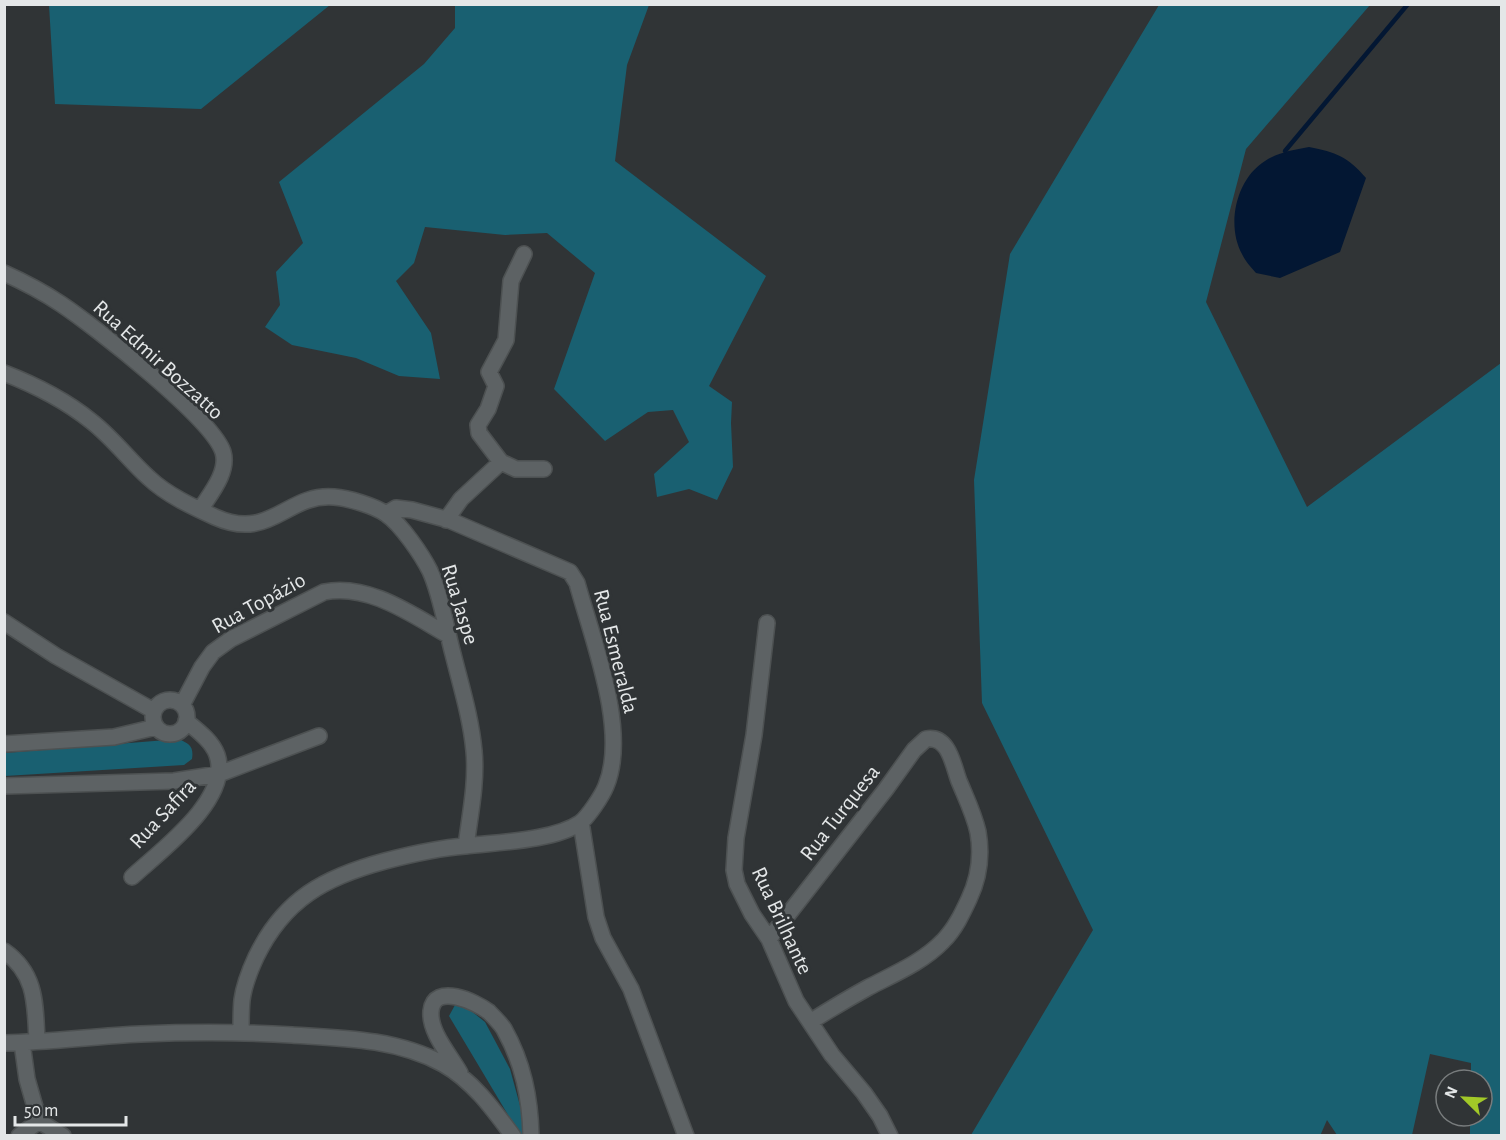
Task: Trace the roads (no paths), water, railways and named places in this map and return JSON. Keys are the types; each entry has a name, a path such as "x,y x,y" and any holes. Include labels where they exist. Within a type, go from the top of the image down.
{"street":[{"path":"524,254 511,281 506,340 489,372 496,386 488,410 478,425 480,433 501,462 516,469 544,468"},
{"name":"Rua Edmir Bozzatto","path":"4,273 36,288 76,315 126,354 206,427 223,452 224,466 200,510"},
{"name":"Rua Jaspe","path":"4,373 31,384 79,411 108,435 149,479 200,510 229,523 261,524 301,503 322,496 361,503 386,514 414,544 430,572 469,718 474,753 466,846"},
{"path":"446,520 461,499 501,462"},
{"name":"Rua Esmeralda","path":"386,514 396,508 446,520 570,572 577,583 613,723 613,752 606,786 581,822"},
{"name":"Rua Topázio","path":"182,705 202,667 213,652 231,639 324,592 336,589 357,591 396,607 448,635"},
{"path":"4,622 56,656 154,711"},
{"name":"Rua Brilhante","path":"767,623 754,735 736,838 734,870 736,884 769,939 796,1001 832,1054 864,1094 890,1136"},
{"path":"172,700 182,705 186,721 180,730 176,733 165,733 156,727 153,722 154,711 161,703 172,700"},
{"path":"186,721 202,734 216,753 219,774"},
{"path":"4,744 114,737 156,727"},
{"path":"4,786 174,781 219,774 319,736"},
{"name":"Rua Turquesa","path":"769,939 921,742 926,739 941,742 947,749 972,812 978,834 980,866 971,895 959,921 942,942 910,966 845,1000 810,1022"},
{"name":"Rua Safira","path":"132,877 195,817 212,795 219,774"},
{"path":"241,1032 242,999 250,969 264,940 277,921 312,890 333,878 363,867 427,850 531,838 558,832 581,822 594,905 603,938 631,989 686,1136"},
{"path":"4,951 23,968 31,981 34,996 27,1079 39,1121 63,1136"},
{"path":"462,1076 432,1023 433,1003 442,996 472,1003 487,1011 503,1028 525,1078 530,1107 531,1136"},
{"path":"4,1043 140,1034 241,1032 375,1042 415,1052 443,1064 462,1076 479,1093 513,1136"},
{"path":"19,1136 39,1121"}],"waterway":[{"path":"1285,151 1408,4"}]}
